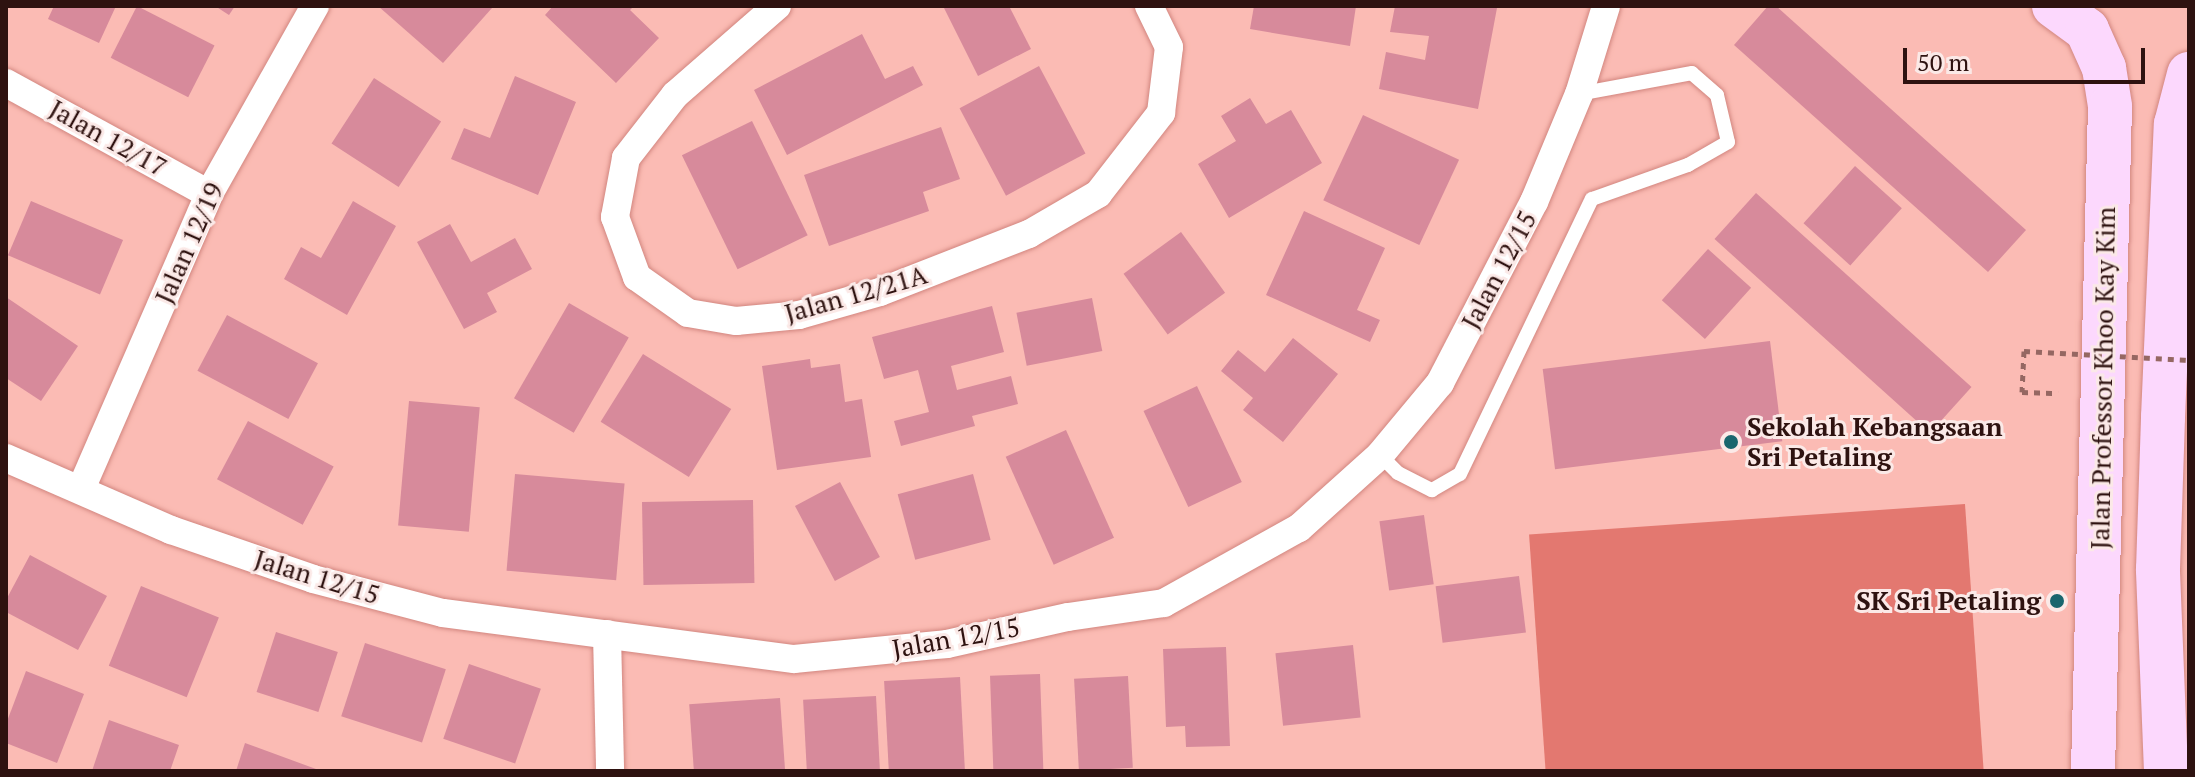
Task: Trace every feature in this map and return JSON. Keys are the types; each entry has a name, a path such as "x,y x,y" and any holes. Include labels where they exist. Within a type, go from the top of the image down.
{"main road":[{"name":"Jalan Professor Khoo Kay Kim","path":"2054,6 2087,30 2104,68 2110,107 2093,771"},
{"path":"2166,771 2158,569 2175,138 2179,99 2189,74"},
{"path":"2144,771 2142,660 2158,569"}],"street":[{"name":"Jalan 12/19","path":"81,489 209,194 315,6"},
{"name":"Jalan 12/21A","path":"777,6 675,95 626,158 615,217 637,277 688,313 736,321 799,315 880,292 1029,234 1098,194 1161,113 1169,47 1149,6"},
{"name":"Jalan 12/15","path":"6,458 171,530 313,579 443,613 794,659 947,644 1068,617 1164,603 1299,528 1380,455 1440,383 1534,202 1579,94 1606,6"},
{"name":"Jalan 12/17","path":"6,83 209,194"},
{"path":"607,634 610,771"}],"lane":[{"path":"1380,455 1398,473 1432,490 1460,474 1592,199 1688,165 1728,142 1717,95 1692,73 1579,94"}],"path":[{"path":"2058,393 2022,392 2024,351 2189,360"}],"shaded area":[{"path":"1965,504 1984,771 1546,771 1529,534"}],"building":[{"path":"54,6 116,6 99,43 48,19"},
{"path":"137,6 215,45 188,97 111,58"},
{"path":"215,6 235,6 229,15"},
{"path":"378,6 490,6 492,8 443,63"},
{"path":"553,6 634,6 630,10 659,38 616,83 545,15"},
{"path":"943,6 1009,6 1031,49 978,76"},
{"path":"1254,6 1356,6 1350,46 1250,29"},
{"path":"1395,6 1497,8 1478,109 1379,89 1386,52 1425,60 1429,36 1390,32"},
{"path":"1768,6 1776,6 2026,230 1988,272 1734,45"},
{"path":"862,34 885,79 913,66 923,85 787,155 754,90"},
{"path":"1039,66 1085,153 1006,196 960,108"},
{"path":"515,76 576,102 538,195 451,159 464,128 490,138"},
{"path":"374,78 441,122 399,187 332,143"},
{"path":"1250,98 1266,124 1291,110 1322,163 1229,218 1198,164 1236,141 1221,116"},
{"path":"1363,115 1459,160 1419,245 1323,200"},
{"path":"752,121 808,235 738,269 682,155"},
{"path":"941,127 960,179 923,192 929,211 829,246 804,175"},
{"path":"1855,166 1902,208 1850,265 1803,223"},
{"path":"1756,193 1972,387 1930,433 1715,239"},
{"path":"31,201 123,240 100,294 8,255"},
{"path":"353,201 396,226 347,315 284,279 301,247 321,258"},
{"path":"1304,211 1385,248 1357,310 1380,320 1370,342 1266,295"},
{"path":"450,224 471,262 515,238 532,269 487,293 497,312 464,329 417,242"},
{"path":"1181,232 1225,293 1168,334 1124,274"},
{"path":"1708,249 1751,288 1705,339 1662,300"},
{"path":"6,297 78,346 41,401 6,378"},
{"path":"1092,298 1102,351 1027,366 1016,313"},
{"path":"569,303 629,338 574,433 514,398"},
{"path":"992,306 1004,352 951,366 957,390 1011,376 1018,404 972,416 975,426 901,446 894,421 929,412 918,370 884,379 872,337"},
{"path":"227,315 318,363 288,419 197,371"},
{"path":"1293,338 1338,374 1283,442 1243,410 1253,398 1221,371 1238,350 1265,372"},
{"path":"1770,341 1782,441 1555,469 1543,369"},
{"path":"643,354 731,409 689,477 601,422"},
{"path":"810,359 811,368 840,364 845,402 862,399 871,457 777,470 762,366"},
{"path":"1197,386 1242,482 1188,507 1144,411"},
{"path":"409,401 480,407 469,532 398,526"},
{"path":"248,421 334,467 303,525 217,479"},
{"path":"1066,430 1114,538 1054,565 1006,457"},
{"path":"515,474 625,484 616,580 507,571"},
{"path":"973,474 991,540 915,560 898,494"},
{"path":"840,482 880,557 835,581 795,506"},
{"path":"753,500 754,583 643,585 642,502"},
{"path":"1424,515 1434,584 1389,591 1379,521"},
{"path":"30,555 107,596 78,650 6,612 6,600"},
{"path":"1519,576 1526,633 1443,643 1436,586"},
{"path":"141,586 219,617 187,697 109,666"},
{"path":"276,632 338,652 318,712 257,692"},
{"path":"365,643 446,669 422,742 341,716"},
{"path":"1353,645 1361,718 1283,726 1275,653"},
{"path":"1226,647 1230,746 1186,747 1185,726 1166,727 1163,649"},
{"path":"469,664 541,689 515,763 443,739"},
{"path":"26,671 84,694 57,763 6,743 6,724"},
{"path":"1040,674 1043,771 993,771 990,676"},
{"path":"1128,676 1133,768 1079,771 1074,679"},
{"path":"960,677 965,771 889,771 884,681"},
{"path":"876,696 880,771 807,771 803,700"},
{"path":"780,698 785,771 694,771 689,704"},
{"path":"109,720 179,745 170,771 92,771"},
{"path":"245,743 316,769 316,771 236,771"}],"place":[{"name":"Sekolah Kebangsaan Sri Petaling","path":"1731,442"},
{"name":"SK Sri Petaling","path":"2057,601"}]}
